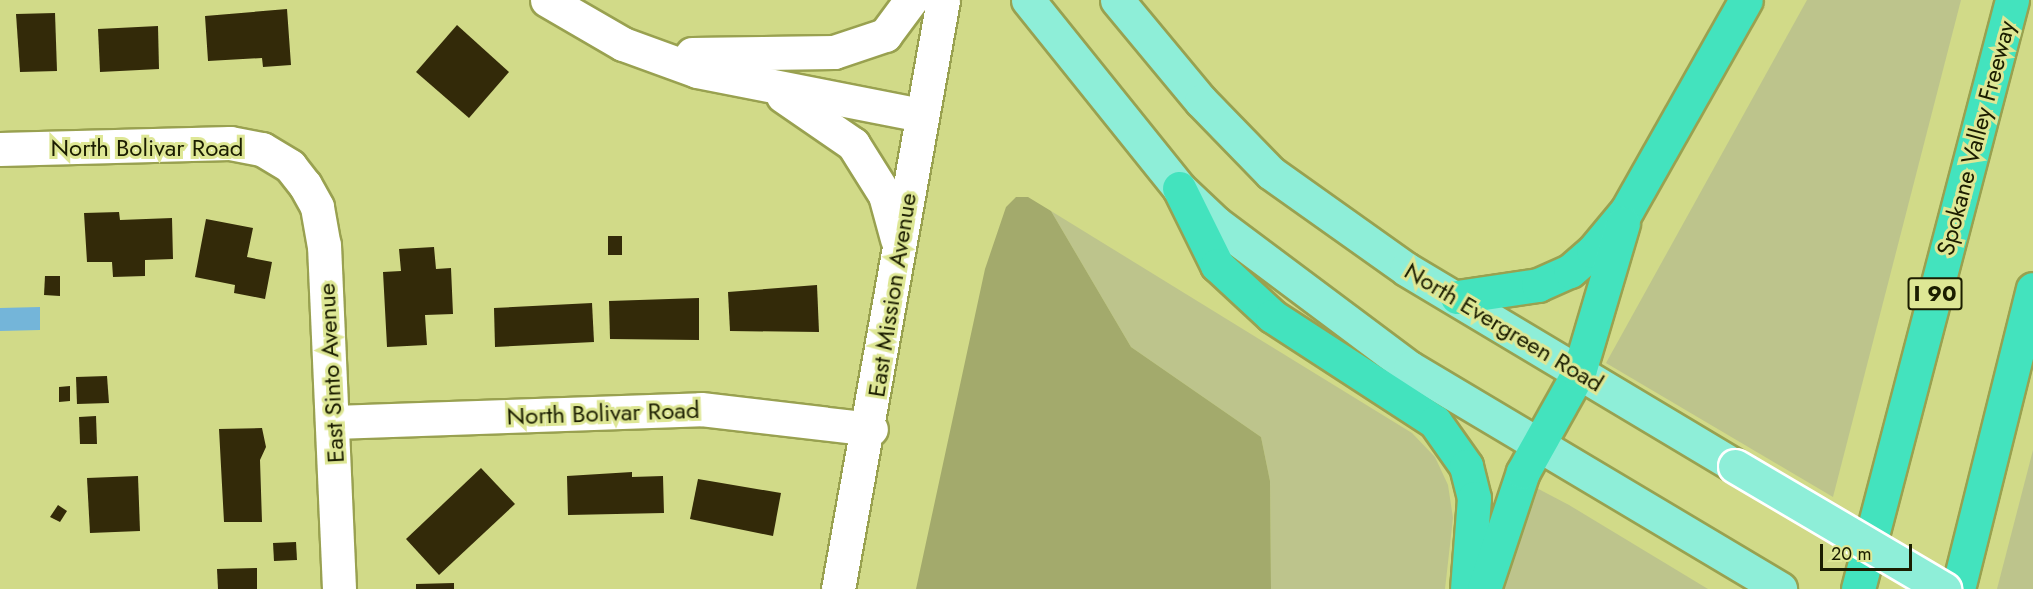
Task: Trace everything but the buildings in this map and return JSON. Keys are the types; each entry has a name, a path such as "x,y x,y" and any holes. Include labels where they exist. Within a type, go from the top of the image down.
{"highway":[{"path":"1457,297 1509,292 1554,279 1593,251 1627,210 1746,0"},
{"name":"Spokane Valley Freeway","path":"1858,589 2012,0"},
{"path":"1179,188 1217,265 1272,316 1435,422 1466,466 1474,498 1467,589"},
{"path":"1484,589 1509,509 1539,444 1579,372 1627,210"},
{"path":"1958,589 2033,289"}],"main road":[{"path":"1028,0 1179,188 1216,223 1410,368 1780,589"},
{"name":"North Evergreen Road","path":"1117,0 1201,101 1271,173 1406,269 1457,297 1735,466 1944,589"}],"street":[{"path":"547,0 648,54 759,83 922,116"},
{"name":"East Mission Avenue","path":"838,589 871,429 943,0"},
{"path":"648,54 834,52 885,35 909,3"},
{"path":"759,83 853,144 885,195 900,247"},
{"name":"North Bolivar Road","path":"0,149 230,143 262,149 290,166"},
{"name":"East Sinto Avenue","path":"290,166 317,207 324,245 334,422 339,589"},
{"name":"North Bolivar Road","path":"334,422 701,409 871,429"}],"green space":[{"path":"1807,0 1961,0 1833,497 1606,363"},
{"path":"1016,197 1028,197 1051,211 1131,347 1261,437 1270,481 1271,589 916,589 985,269 1006,207"},
{"path":"1051,211 1412,433 1435,457 1448,485 1453,518 1445,589 1271,589 1270,481 1261,437 1131,347"},
{"path":"2033,450 2033,589 1997,589"},
{"path":"1529,484 1569,505 1708,589 1499,589"}],"water":[{"path":"40,307 40,330 0,331 0,308"}]}
